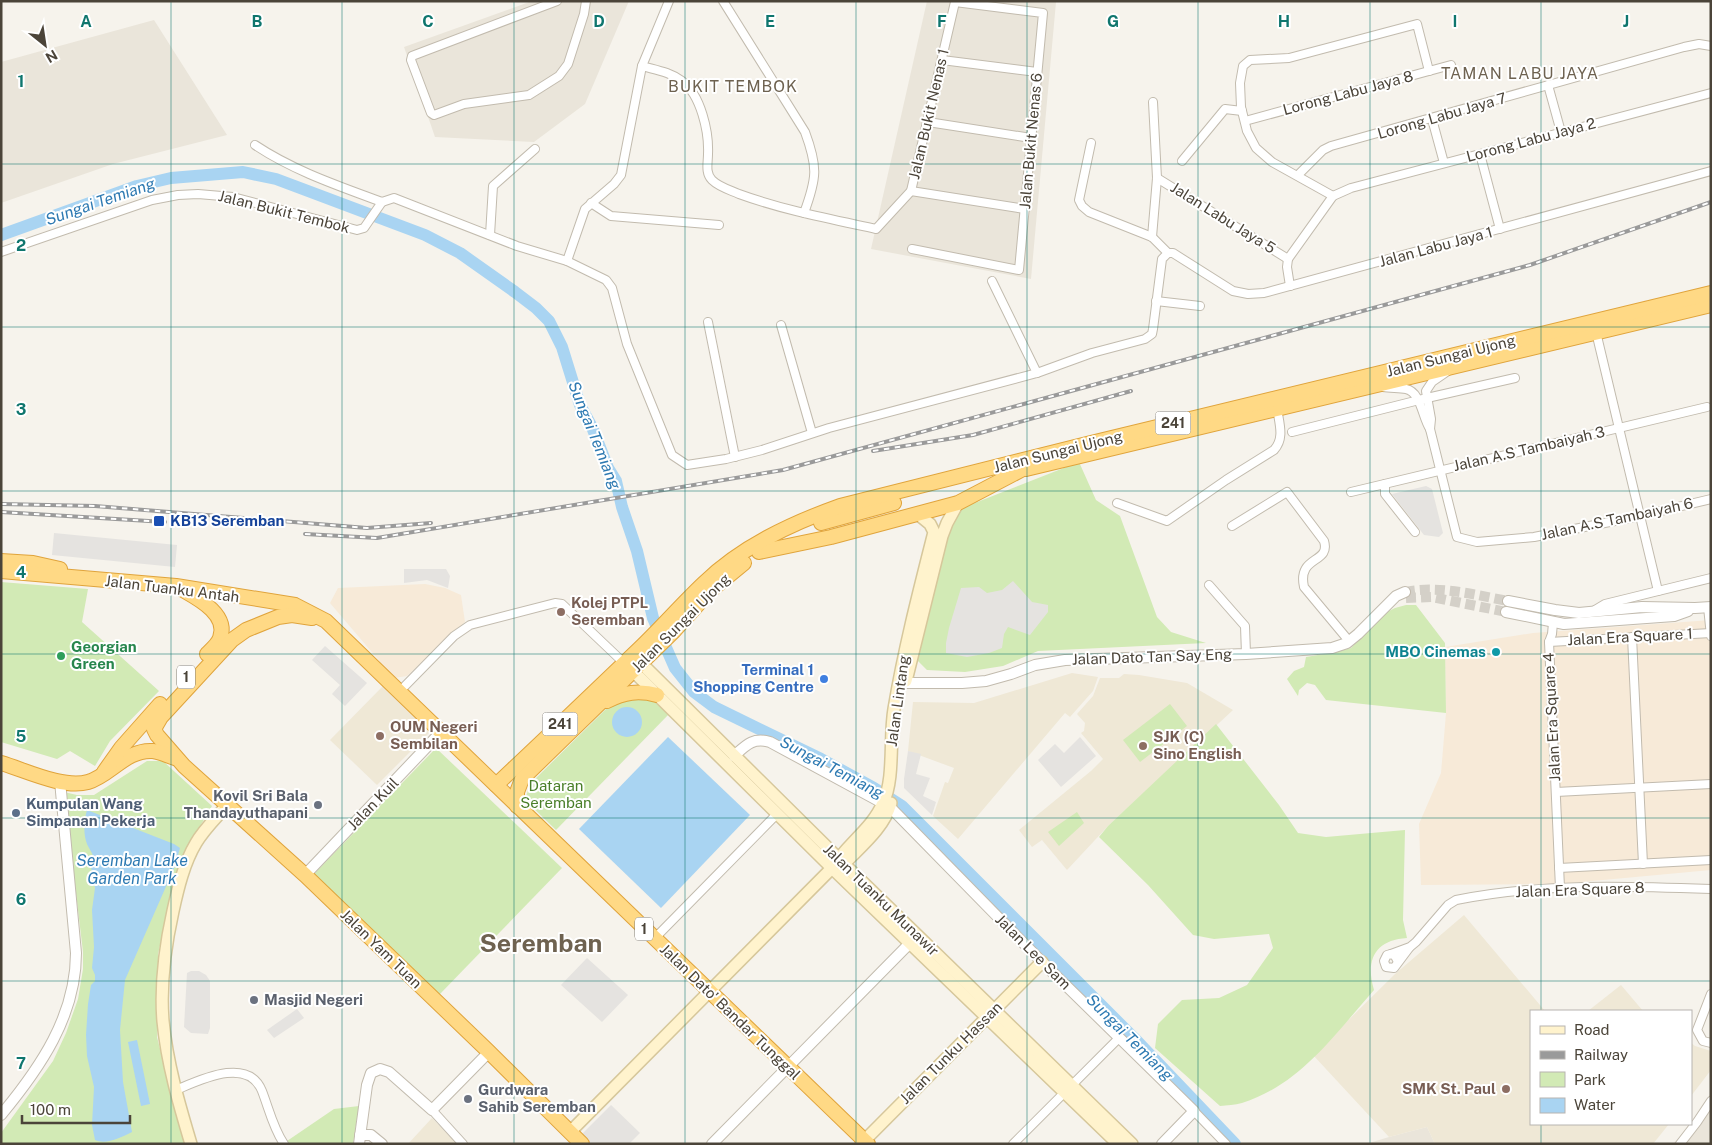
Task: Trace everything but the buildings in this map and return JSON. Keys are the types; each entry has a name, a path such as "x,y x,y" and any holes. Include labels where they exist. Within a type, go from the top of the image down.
{"highway":[{"name":"Jalan Sungai Ujong","path":"672,626 703,584 754,545 782,529 840,506 1711,293"},
{"name":"Jalan Sungai Ujong","path":"496,786 710,591 759,552 785,537 842,516 1021,470 1711,305"},
{"path":"759,552 831,537 958,503 1021,470"},
{"path":"1,560 33,564 108,580"},
{"name":"Jalan Tuanku Antah","path":"1,572 176,586 295,605 310,611 335,628"},
{"name":"1","path":"104,772 121,748 220,639 222,631 217,616 201,600 176,586"},
{"name":"1","path":"176,758 157,735 154,729 156,723 232,640 246,630 263,622 292,614 307,616 335,628"},
{"name":"Jalan Dato' Bandar Tunggal","path":"335,628 864,1142"},
{"name":"Jalan Sungai Ujong","path":"517,806 517,792 522,779 597,706 633,663"},
{"path":"597,706 624,693 644,692 657,695"},
{"name":"1","path":"1,763 70,783 88,782 120,762 142,752 156,751 176,758"},
{"name":"Jalan Yam Tuan","path":"176,758 305,875 582,1144"}],"main road":[{"name":"Jalan Lintang","path":"932,558 958,503"},
{"name":"Jalan Lintang","path":"570,1132 838,864 888,802 891,786 896,777 902,683 932,558 934,532 930,524 919,514"},
{"name":"Jalan Tuanku Munawir","path":"633,663 657,695 777,814 838,864 1068,1088 1132,1144"},
{"name":"Jalan Tuanku Munawir","path":"633,663 734,756 838,864 910,943 990,1013"},
{"path":"191,1144 176,1090 163,1020 164,961 182,877 192,852 201,836 228,804"},
{"name":"Jalan Tunku Hassan","path":"864,1142 1042,962"},
{"name":"Jalan Tuanku Munawir","path":"1068,1088 1118,1144"}],"street":[{"path":"557,1 412,56 411,60 431,114 434,115 464,104 529,96 559,76 568,64 584,14 586,1"},
{"path":"567,261 585,209 614,184 621,175 642,66 669,1"},
{"path":"642,66 669,74 683,82 694,97 705,118 708,138 707,169 710,179 723,188 765,204 804,213 812,192 816,173 813,152 805,132 723,1"},
{"name":"Jalan Bukit Nenas 1","path":"804,213 876,229 911,191 955,2"},
{"name":"Jalan Bukit Nenas 6","path":"912,249 1019,270 1043,13 955,2"},
{"path":"1290,286 1287,267 1288,259 1333,196 1272,162 1256,148 1247,131 1242,111 1240,83 1243,66 1250,60 1289,58 1417,24 1428,71"},
{"name":"Lorong Labu Jaya 7","path":"1298,175 1323,150 1684,47 1699,44 1711,46"},
{"path":"942,60 1037,72"},
{"name":"Lorong Labu Jaya 8","path":"1245,121 1451,65"},
{"path":"1548,85 1561,132"},
{"name":"Lorong Labu Jaya 2","path":"1333,196 1351,188 1711,93"},
{"path":"1152,236 1157,178 1153,102"},
{"path":"1182,161 1225,109 1242,111"},
{"path":"1432,119 1444,163"},
{"path":"928,122 1031,138"},
{"path":"254,145 299,170 382,202 394,198 517,246 567,261 606,280 612,288 627,344 672,455 688,465 735,457 812,433 1037,373 1092,353 1146,339 1152,334 1162,259 1168,253 1152,236 1089,212 1082,206 1079,200 1091,143"},
{"path":"490,235 493,186 535,149"},
{"path":"1480,154 1500,229"},
{"name":"Jalan Labu Jaya 1","path":"1168,253 1173,253 1232,291 1248,294 1264,293 1711,171"},
{"name":"Jalan Labu Jaya 5","path":"1157,178 1288,259"},
{"path":"911,191 1024,209"},
{"name":"Jalan Bukit Tembok","path":"2,252 152,200 178,195 198,194 233,197 356,230 364,228 382,202"},
{"path":"591,204 611,216 719,225"},
{"path":"992,282 1037,373"},
{"path":"1156,301 1200,306"},
{"path":"708,322 735,457"},
{"path":"781,325 812,433"},
{"path":"1596,332 1658,591"},
{"path":"1440,470 1430,429 1431,419 1426,391 1432,382 1457,365"},
{"path":"1292,432 1515,378"},
{"path":"1372,385 1412,391 1418,400 1424,421 1430,429"},
{"name":"Jalan A.S Tambaiyah 3","path":"1350,492 1707,407"},
{"path":"1117,503 1167,521 1279,445 1277,408"},
{"name":"Jalan A.S Tambaiyah 6","path":"1440,470 1457,538 1477,542 1534,538 1640,516 1711,498"},
{"path":"1385,484 1385,494 1415,532"},
{"path":"1232,526 1287,492 1324,541 1326,548 1324,553 1304,569 1302,577 1304,587 1349,641"},
{"path":"1591,613 1605,604 1711,578"},
{"path":"1209,585 1245,626 1246,654"},
{"name":"Jalan Dato Tan Say Eng","path":"902,683 986,681 1035,665 1065,660 1246,654 1332,648 1349,641 1396,596 1405,595"},
{"path":"1508,601 1555,610 1591,613 1642,607 1710,607 1711,638"},
{"path":"400,691 454,636 470,625 556,603 562,604 633,663"},
{"path":"1506,612 1553,622 1580,624 1674,616 1695,608"},
{"name":"Jalan Era Square 4","path":"1553,622 1552,634 1548,642 1560,888"},
{"name":"Jalan Era Square 1","path":"1548,642 1710,633"},
{"path":"1632,637 1643,864"},
{"name":"Jalan Kuil","path":"305,875 441,732"},
{"name":"Jalan Lee Sam","path":"734,756 756,740 770,742 888,802 1042,962 1194,1111"},
{"path":"1,1115 38,1069 51,1046 69,999 76,969 60,781"},
{"path":"1556,792 1711,784"},
{"path":"654,938 777,814"},
{"name":"Jalan Era Square 8","path":"1559,868 1711,860"},
{"name":"Jalan Era Square 8","path":"1398,962 1448,905 1456,900 1541,888 1644,887 1711,889"},
{"path":"712,1144 910,943"},
{"name":"Jalan Era Square 8","path":"1391,954 1410,947"},
{"path":"1391,954 1396,956 1398,962 1392,968 1388,968 1384,961 1385,957 1391,954"},
{"path":"1711,994 1697,1030 1703,1041 1711,1043"},
{"path":"1012,1144 1119,1038"},
{"path":"432,1110 489,1052"},
{"path":"382,1144 371,1135 360,1139 369,1076 380,1069 390,1072 432,1110 463,1144"},
{"path":"176,1090 225,1073 235,1072 252,1078 258,1083 273,1124 284,1144"},
{"path":"1680,1144 1711,1101"},
{"path":"1162,1144 1194,1111 1226,1144"}],"shaded area":[{"path":"532,1 629,1 585,104 534,142 435,137 404,47"},
{"path":"927,1 1056,2 1031,279 871,249"},
{"path":"154,20 227,135 113,164 1,203 1,62"},
{"path":"1426,486 1432,489 1443,533 1439,537 1424,535 1392,494"},
{"path":"54,533 177,545 175,567 52,555"},
{"path":"404,569 446,569 450,576 448,588 427,580 404,583"},
{"path":"1013,581 1032,602 1048,605 1048,612 1030,635 1008,627 1004,634 1002,648 989,653 967,657 946,653 949,628 961,588 979,587 987,593 1002,590"},
{"path":"425,584 445,588 461,595 465,622 407,676 394,678 330,603 338,588"},
{"path":"1711,620 1711,870 1560,884 1421,885 1419,824 1441,773 1446,713 1445,647 1533,633"},
{"path":"325,646 367,683 345,706 332,694 340,685 312,660"},
{"path":"1072,673 1098,677 1093,691 1070,717 1065,713 958,839 933,816 945,782 948,783 954,768 908,751 913,702 974,703"},
{"name":"SJK (C) Sino English","path":"1124,674 1187,683 1233,710 1108,826 1067,870 1042,840 1032,847 1019,830 1103,759 1081,733 1084,731 1085,723 1077,714 1093,696 1100,678 1119,678"},
{"name":"OUM Negeri Sembilan","path":"384,685 430,732 377,785 330,740"},
{"path":"1080,737 1096,756 1061,787 1038,760 1055,744 1064,753"},
{"path":"908,751 921,754 916,774 930,778 923,796 936,802 932,815 904,788"},
{"path":"1464,915 1544,1010 1530,1010 1530,1125 1668,1125 1653,1144 1435,1144 1427,1127 1389,1137 1313,1055 1395,974"},
{"path":"587,958 628,995 602,1022 561,985"},
{"path":"199,971 206,975 210,981 210,1028 208,1034 191,1033 184,1027 187,973"},
{"path":"1621,985 1642,1010 1589,1010"},
{"path":"297,1009 304,1018 274,1038 267,1030"},
{"path":"1692,1044 1711,1051 1711,1070 1692,1095"},
{"path":"1711,1093 1711,1144 1673,1144 1692,1125"},
{"path":"611,1105 640,1133 629,1144 591,1144 582,1134"},
{"path":"432,1118 457,1144 408,1144"},
{"path":"1427,1127 1435,1144 1366,1144 1389,1137"}],"green space":[{"path":"1079,462 1096,500 1120,516 1157,617 1171,632 1206,643 1038,651 1003,666 965,672 927,670 917,660 949,518 957,510"},
{"name":"Georgian Green","path":"1,582 88,589 82,622 159,691 110,741 95,766 70,751 57,759 1,742"},
{"path":"1406,605 1416,605 1445,643 1446,713 1326,700 1315,685 1307,683 1299,690 1298,696 1287,679 1294,671 1304,667 1306,657 1351,648 1385,613"},
{"name":"Dataran Seremban","path":"635,697 655,699 669,714 556,830 525,800 530,784 608,707"},
{"path":"1170,704 1187,726 1140,762 1123,740"},
{"path":"1216,724 1279,805 1298,833 1326,837 1405,830 1403,920 1407,938 1387,943 1380,947 1372,961 1371,970 1374,990 1330,1040 1299,1071 1263,1095 1242,1103 1220,1106 1155,1048 1158,1024 1182,1000 1219,998 1247,985 1273,948 1269,934 1214,939 1193,935 1148,885 1099,837 1108,826"},
{"name":"Dataran Seremban","path":"436,748 562,868 439,995 313,875"},
{"path":"147,761 163,761 212,806 189,845 172,894 158,954 157,1037 175,1108 187,1144 1,1144 1,1133 53,1061 66,1033 78,999 83,969 83,952 64,792 77,795 94,795"},
{"path":"1077,812 1084,823 1059,846 1048,832"},
{"path":"359,1106 353,1144 289,1144 287,1141 334,1109"}],"water":[{"path":"627,707 638,711 642,722 638,733 627,737 616,733 612,722 616,711"},
{"path":"668,737 750,815 661,908 579,829"},
{"name":"Seremban Lake Garden Park","path":"87,810 180,848 175,866 125,980 120,1030 123,1082 132,1132 104,1142 95,1140 92,1125 94,1087 87,1056 88,1004 91,985 95,981 92,968 94,947 92,910 95,888 91,867 93,858 85,836"},
{"path":"137,1040 150,1104 141,1106 128,1042"}],"waterway":[{"name":"Sungai Temiang","path":"1,235 137,186 171,178 243,172 276,179 425,235 460,253 515,292 549,321 562,347 580,405 592,427 608,468 616,481 622,507 637,551 653,618 675,668 694,692 714,707 821,759 874,788 902,806 1134,1038 1235,1144"}],"tunnel":[{"path":"1405,592 1444,590 1508,601"},
{"path":"1406,598 1432,597 1506,612"}],"railway":[{"path":"305,534 377,538 783,470 1530,265 1711,202"},
{"path":"873,451 973,435 1131,391"},
{"path":"1,504 95,506 367,528 431,523"},
{"path":"1,512 165,522"}],"place":[{"name":"KB13 Seremban","path":"159,521"},
{"name":"Kolej PTPL Seremban","path":"561,612"},
{"name":"MBO Cinemas","path":"1496,652"},
{"name":"Georgian Green","path":"61,656"},
{"name":"Terminal 1 Shopping Centre","path":"824,679"},
{"name":"OUM Negeri Sembilan","path":"380,736"},
{"name":"SJK (C) Sino English","path":"1143,746"},
{"name":"Kovil Sri Bala Thandayuthapani","path":"318,805"},
{"name":"Kumpulan Wang Simpanan Pekerja","path":"16,813"},
{"name":"Masjid Negeri","path":"254,1000"},
{"name":"SMK St. Paul","path":"1506,1089"},
{"name":"Gurdwara Sahib Seremban","path":"468,1099"}],"district":[{"name":"TAMAN LABU JAYA","path":"1520,73"},
{"name":"BUKIT TEMBOK","path":"733,86"},
{"name":"Seremban","path":"541,943"}]}
